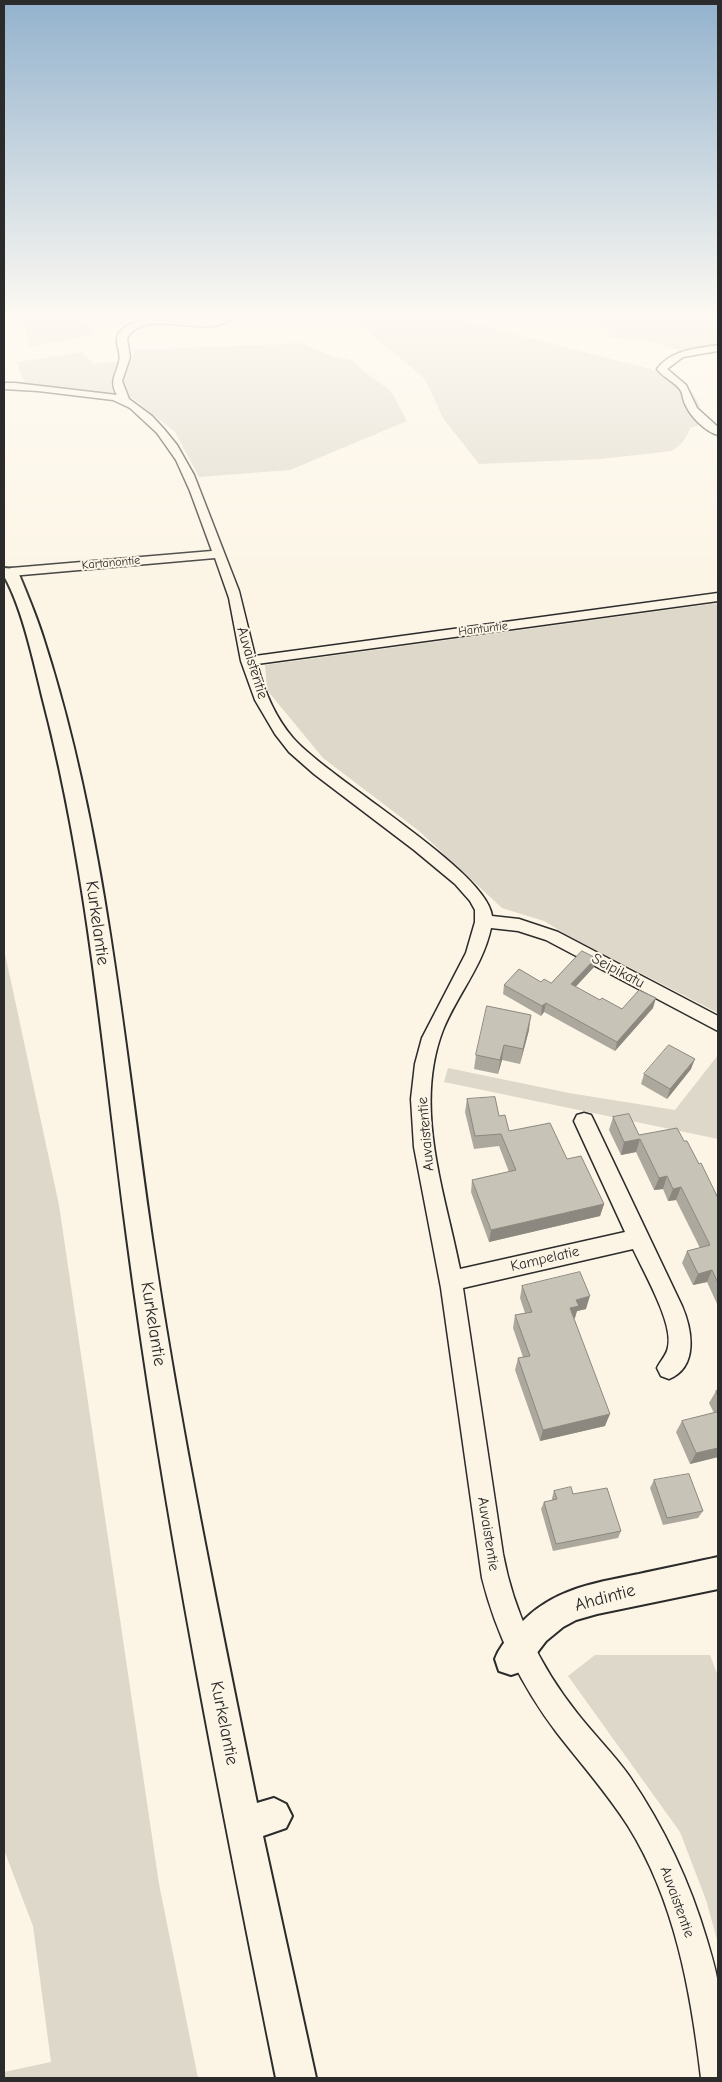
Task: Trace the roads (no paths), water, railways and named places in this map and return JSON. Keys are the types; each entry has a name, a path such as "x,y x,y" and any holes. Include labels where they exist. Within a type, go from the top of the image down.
{"street":[{"name":"Auvaistentie","path":"144,416 177,450 192,478 234,596 248,661 262,702 280,732 306,761 426,851 460,879 479,902 485,920 480,941 436,1025 427,1055 422,1084 422,1122 428,1171 451,1281 496,1582 515,1654 535,1677 560,1714 619,1787 643,1824 663,1862 682,1907 700,1970 712,2033 717,2078"},
{"path":"700,416 718,432"},
{"name":"Kartanontie","path":"7,572 218,554"},
{"name":"Kurkelantie","path":"7,572 35,637 67,756 93,892 140,1242 184,1512 258,1820 296,2078"},
{"name":"Hantuntie","path":"248,661 718,597"},
{"name":"Seipikatu","path":"485,920 519,925 552,936 718,1024"},
{"path":"584,1121 678,1326 681,1338 680,1351 669,1368"},
{"name":"Kampelatie","path":"451,1281 638,1238"},
{"name":"Ahdintie","path":"515,1654 535,1630 552,1616 570,1606 597,1598 718,1573"}]}
